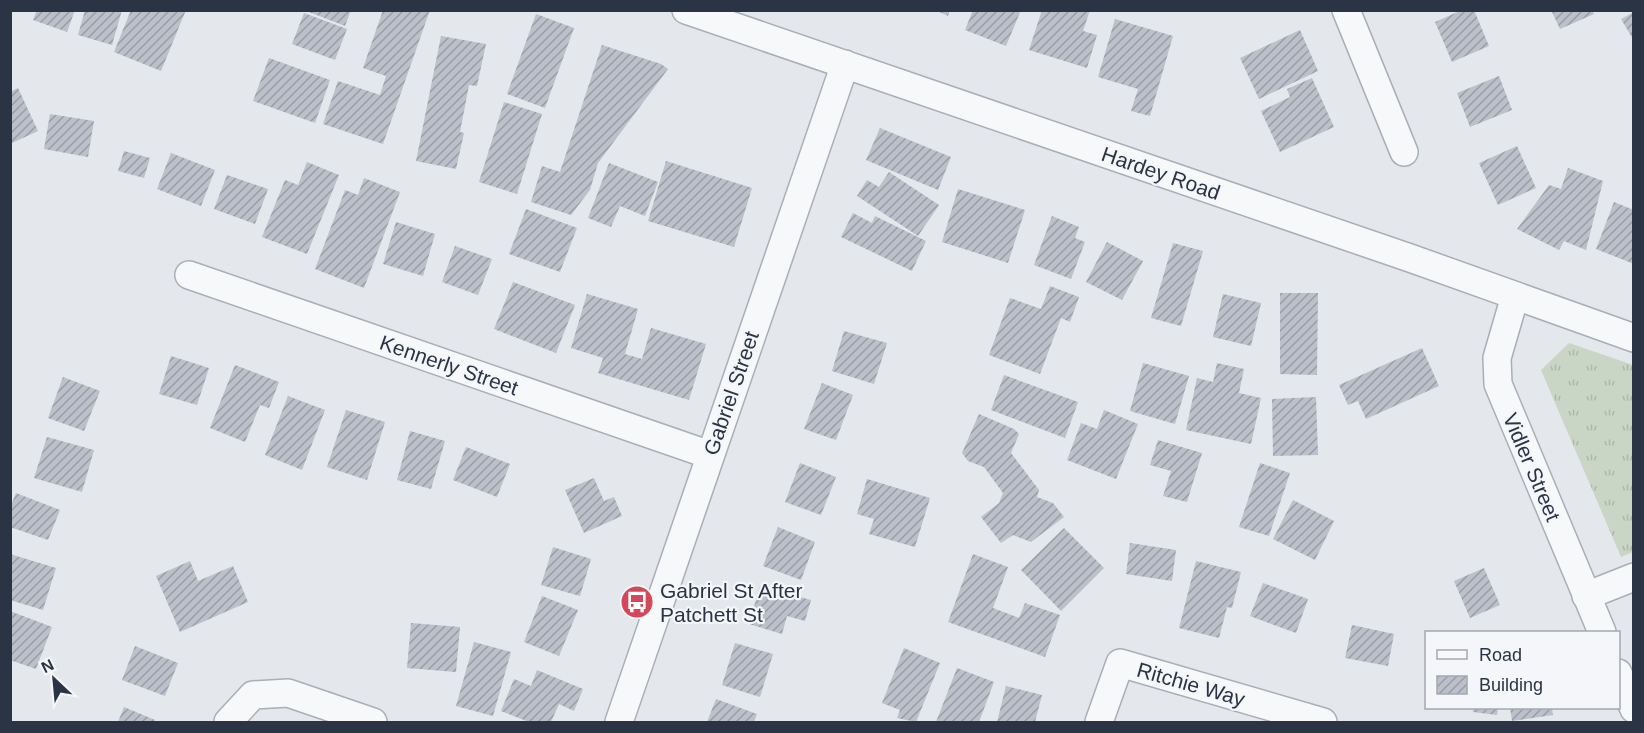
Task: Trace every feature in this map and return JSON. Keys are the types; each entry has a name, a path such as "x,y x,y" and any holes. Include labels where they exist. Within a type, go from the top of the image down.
{"street":[{"name":"Hardey Road","path":"687,10 1634,338"},
{"path":"1346,10 1404,152"},
{"name":"Gabriel Street","path":"620,723 845,64"},
{"name":"Kennerly Street","path":"189,275 710,454"},
{"name":"Vidler Street","path":"1515,296 1497,358 1498,384 1601,631"},
{"path":"1586,596 1634,577"},
{"name":"Ritchie Way","path":"1099,723 1120,663 1323,723"},
{"path":"1620,678 1634,709"},
{"path":"228,723 253,695 288,693 373,723"}],"green space":[{"path":"1569,343 1633,365 1633,552 1621,557 1541,370"}],"building":[{"path":"37,10 75,10 67,32 33,20"},
{"path":"85,10 122,10 112,45 78,35"},
{"path":"131,10 186,10 161,71 114,52"},
{"path":"310,10 351,10 345,26 309,12"},
{"path":"383,10 430,10 383,144 323,124 338,81 380,95 386,76 363,68"},
{"path":"935,10 950,10 948,16"},
{"path":"973,10 1021,10 1006,46 965,30"},
{"path":"1042,10 1090,10 1083,31 1097,35 1087,68 1029,50"},
{"path":"1462,10 1474,10 1489,46 1452,62 1435,22"},
{"path":"1551,10 1592,10 1594,14 1560,29"},
{"path":"1634,12 1634,41 1621,19"},
{"path":"304,13 347,29 335,60 292,44"},
{"path":"536,14 574,28 545,108 507,94"},
{"path":"1115,19 1173,36 1150,116 1131,111 1138,89 1098,77"},
{"path":"1300,30 1318,71 1259,99 1240,58"},
{"path":"441,36 486,44 477,86 469,85 460,132 464,133 456,169 416,161"},
{"path":"602,45 661,64 668,69 598,163 590,190 571,215 531,202 542,166 560,172"},
{"path":"269,58 330,80 315,123 253,101"},
{"path":"1499,76 1512,110 1470,127 1457,93"},
{"path":"1312,78 1334,127 1280,152 1261,111 1290,97 1287,89"},
{"path":"18,88 38,131 10,144 10,92"},
{"path":"504,102 542,114 517,194 479,182"},
{"path":"50,114 94,121 88,157 44,149"},
{"path":"880,128 951,157 938,190 866,160"},
{"path":"1517,146 1536,188 1498,205 1479,163"},
{"path":"124,151 150,158 144,178 118,171"},
{"path":"171,153 215,170 201,206 157,189"},
{"path":"666,161 752,188 734,247 648,221"},
{"path":"307,162 339,175 307,254 262,237 285,180 298,185"},
{"path":"609,163 658,182 645,216 620,206 611,227 588,218"},
{"path":"1568,168 1603,181 1586,250 1564,241 1559,250 1517,229 1549,185 1561,189"},
{"path":"889,172 939,205 918,236 857,196 867,180 879,187"},
{"path":"227,175 268,189 255,224 214,209"},
{"path":"364,178 400,192 364,288 315,269 345,190 358,195"},
{"path":"958,189 1025,210 1008,263 942,242"},
{"path":"1614,202 1634,210 1634,264 1596,249"},
{"path":"526,209 577,228 560,272 509,254"},
{"path":"853,213 872,223 875,216 926,241 912,271 841,237"},
{"path":"1052,216 1079,227 1075,238 1085,242 1071,279 1034,265"},
{"path":"396,222 435,234 423,276 383,264"},
{"path":"1107,242 1143,261 1122,300 1086,282"},
{"path":"1173,243 1203,251 1181,326 1151,318"},
{"path":"455,246 492,259 478,295 442,282"},
{"path":"513,282 575,305 556,353 494,329"},
{"path":"1050,286 1079,297 1070,322 1061,318 1040,374 989,355 1010,298 1041,309"},
{"path":"1280,293 1318,293 1317,375 1280,374"},
{"path":"587,294 638,309 625,354 642,359 651,328 706,344 689,400 598,373 603,358 571,348"},
{"path":"1223,294 1261,303 1251,346 1213,337"},
{"path":"844,331 887,343 874,384 832,371"},
{"path":"1422,348 1439,386 1366,419 1358,401 1348,405 1339,385"},
{"path":"171,356 209,368 197,405 159,394"},
{"path":"1143,363 1189,376 1175,424 1130,411"},
{"path":"1217,363 1244,369 1239,393 1261,398 1251,444 1186,430 1197,378 1213,382"},
{"path":"235,365 279,382 269,408 260,405 245,442 210,428"},
{"path":"1004,375 1078,402 1065,438 991,410"},
{"path":"63,377 100,391 84,431 48,418"},
{"path":"822,383 853,395 836,440 804,429"},
{"path":"288,396 325,410 302,470 265,455"},
{"path":"1316,397 1318,455 1273,456 1272,399"},
{"path":"346,410 385,422 367,480 327,467"},
{"path":"1104,410 1138,424 1116,479 1067,460 1081,423 1097,429"},
{"path":"979,414 1014,429 1019,434 1011,453 1039,490 1037,497 1053,503 1064,517 1031,542 1013,535 1001,543 981,517 999,503 1003,493 984,467 968,461 962,453"},
{"path":"410,431 445,441 431,489 397,480"},
{"path":"47,437 94,450 82,492 34,478"},
{"path":"1158,440 1202,453 1187,502 1163,496 1171,471 1150,465"},
{"path":"466,447 510,464 497,497 453,480"},
{"path":"800,463 836,477 821,515 785,502"},
{"path":"1260,463 1290,473 1269,536 1239,527"},
{"path":"594,478 604,501 614,497 622,516 584,533 565,490"},
{"path":"867,479 930,498 915,547 869,534 874,519 857,514"},
{"path":"16,493 60,510 48,540 10,527 10,508"},
{"path":"1293,500 1334,521 1315,560 1273,539"},
{"path":"778,527 815,542 801,580 763,566"},
{"path":"1064,528 1104,568 1061,611 1021,570"},
{"path":"1130,543 1176,550 1172,581 1126,574"},
{"path":"553,547 591,559 580,596 541,585"},
{"path":"10,554 56,568 43,610 10,600"},
{"path":"973,554 1008,567 993,608 1019,618 1025,603 1060,615 1045,657 948,622"},
{"path":"190,561 198,581 233,566 248,602 180,632 156,576"},
{"path":"1196,561 1241,572 1232,608 1227,607 1219,638 1179,628"},
{"path":"1484,568 1500,605 1470,618 1454,581"},
{"path":"1263,583 1308,599 1296,633 1250,616"},
{"path":"760,586 811,600 805,621 787,616 782,634 749,624"},
{"path":"542,596 578,610 559,656 524,642"},
{"path":"10,611 52,627 36,669 10,660"},
{"path":"411,623 460,627 456,672 407,668"},
{"path":"1352,625 1394,634 1388,666 1345,658"},
{"path":"474,642 511,652 493,716 456,706"},
{"path":"735,643 773,654 760,697 722,685"},
{"path":"135,646 178,663 165,696 122,680"},
{"path":"904,648 940,663 916,722 897,718 900,710 882,703"},
{"path":"957,668 994,682 979,722 936,722"},
{"path":"537,670 583,689 574,711 559,704 551,722 529,722 501,711 514,679 531,686"},
{"path":"1006,686 1042,695 1035,722 997,722"},
{"path":"716,699 757,714 754,722 707,722"},
{"path":"124,707 155,720 154,722 118,722"},
{"path":"1473,709 1498,709 1497,715 1473,712"},
{"path":"1510,709 1552,709 1553,715 1512,721"}],"place":[{"name":"Gabriel St After Patchett St","path":"637,602"}]}
